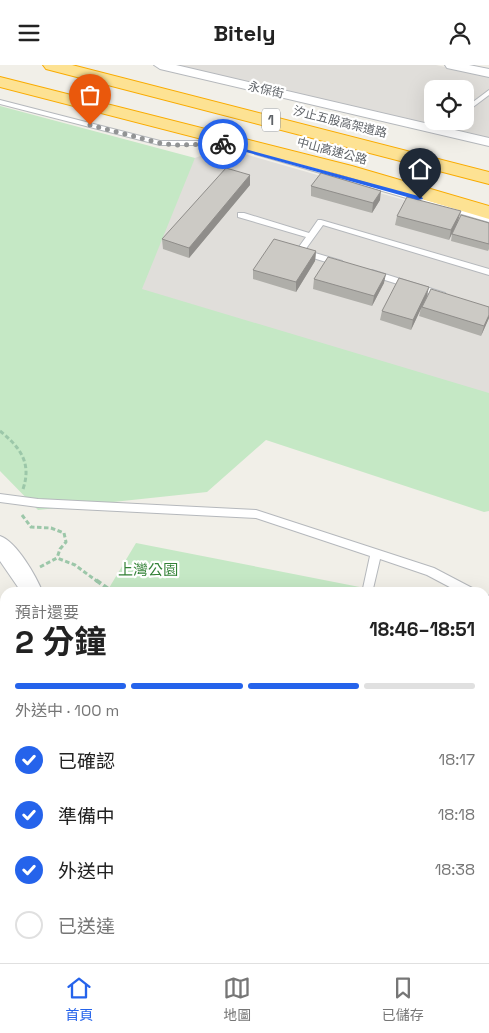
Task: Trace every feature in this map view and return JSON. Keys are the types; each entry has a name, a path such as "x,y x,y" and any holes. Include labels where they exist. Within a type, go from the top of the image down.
{"highway":[{"name":"中山高速公路","path":"52,65 489,178"},
{"name":"汐止五股高架道路","path":"104,65 489,160"},
{"name":"中山高速公路","path":"0,66 489,193"},
{"name":"1","path":"0,82 345,170 489,213"},
{"path":"375,163 410,179 489,204"}],"street":[{"name":"永保街","path":"160,65 424,127"},
{"path":"450,65 489,73"},
{"name":"永保街","path":"439,130 489,142"},
{"path":"0,545 29,585"}],"lane":[{"path":"474,104 489,92"},
{"path":"0,102 160,143 228,145 489,220"},
{"path":"0,107 21,106"},
{"path":"242,215 311,237"},
{"path":"348,265 300,251 321,221 489,272"},
{"path":"366,271 451,298"},
{"path":"0,498 256,514 430,571 461,587"},
{"path":"368,587 376,554"}],"path":[{"path":"0,431 10,439 27,459 27,481 16,505 32,527 51,528 64,533 66,542 60,549 57,558"},
{"path":"29,585 48,561 57,558 82,567 107,587"}],"shaded area":[{"path":"174,65 436,65 489,76 489,139 451,130 474,130 474,80 424,80 424,124"},
{"path":"227,149 404,200 489,227 489,415 128,288 195,158 216,150"}],"green space":[{"path":"0,106 195,158 142,289 489,393 489,511 484,512 266,440 207,492 38,510 0,471"},
{"name":"上灣公園","path":"136,543 360,587 110,587"}],"building":[{"path":"226,168 250,175 189,248 162,239"},
{"path":"321,173 381,191 373,203 311,186"},
{"path":"407,197 461,211 451,230 397,216"},
{"path":"461,215 489,223 489,244 452,234"},
{"path":"274,239 316,251 296,282 253,270"},
{"path":"328,257 386,274 374,296 314,279"},
{"path":"399,278 429,287 413,320 382,311"},
{"path":"431,289 489,307 489,315 484,326 422,307"}],"way so far":[{"path":"90,125 160,143 174,145 223,144"}],"route":[{"path":"223,144 420,199"}]}
